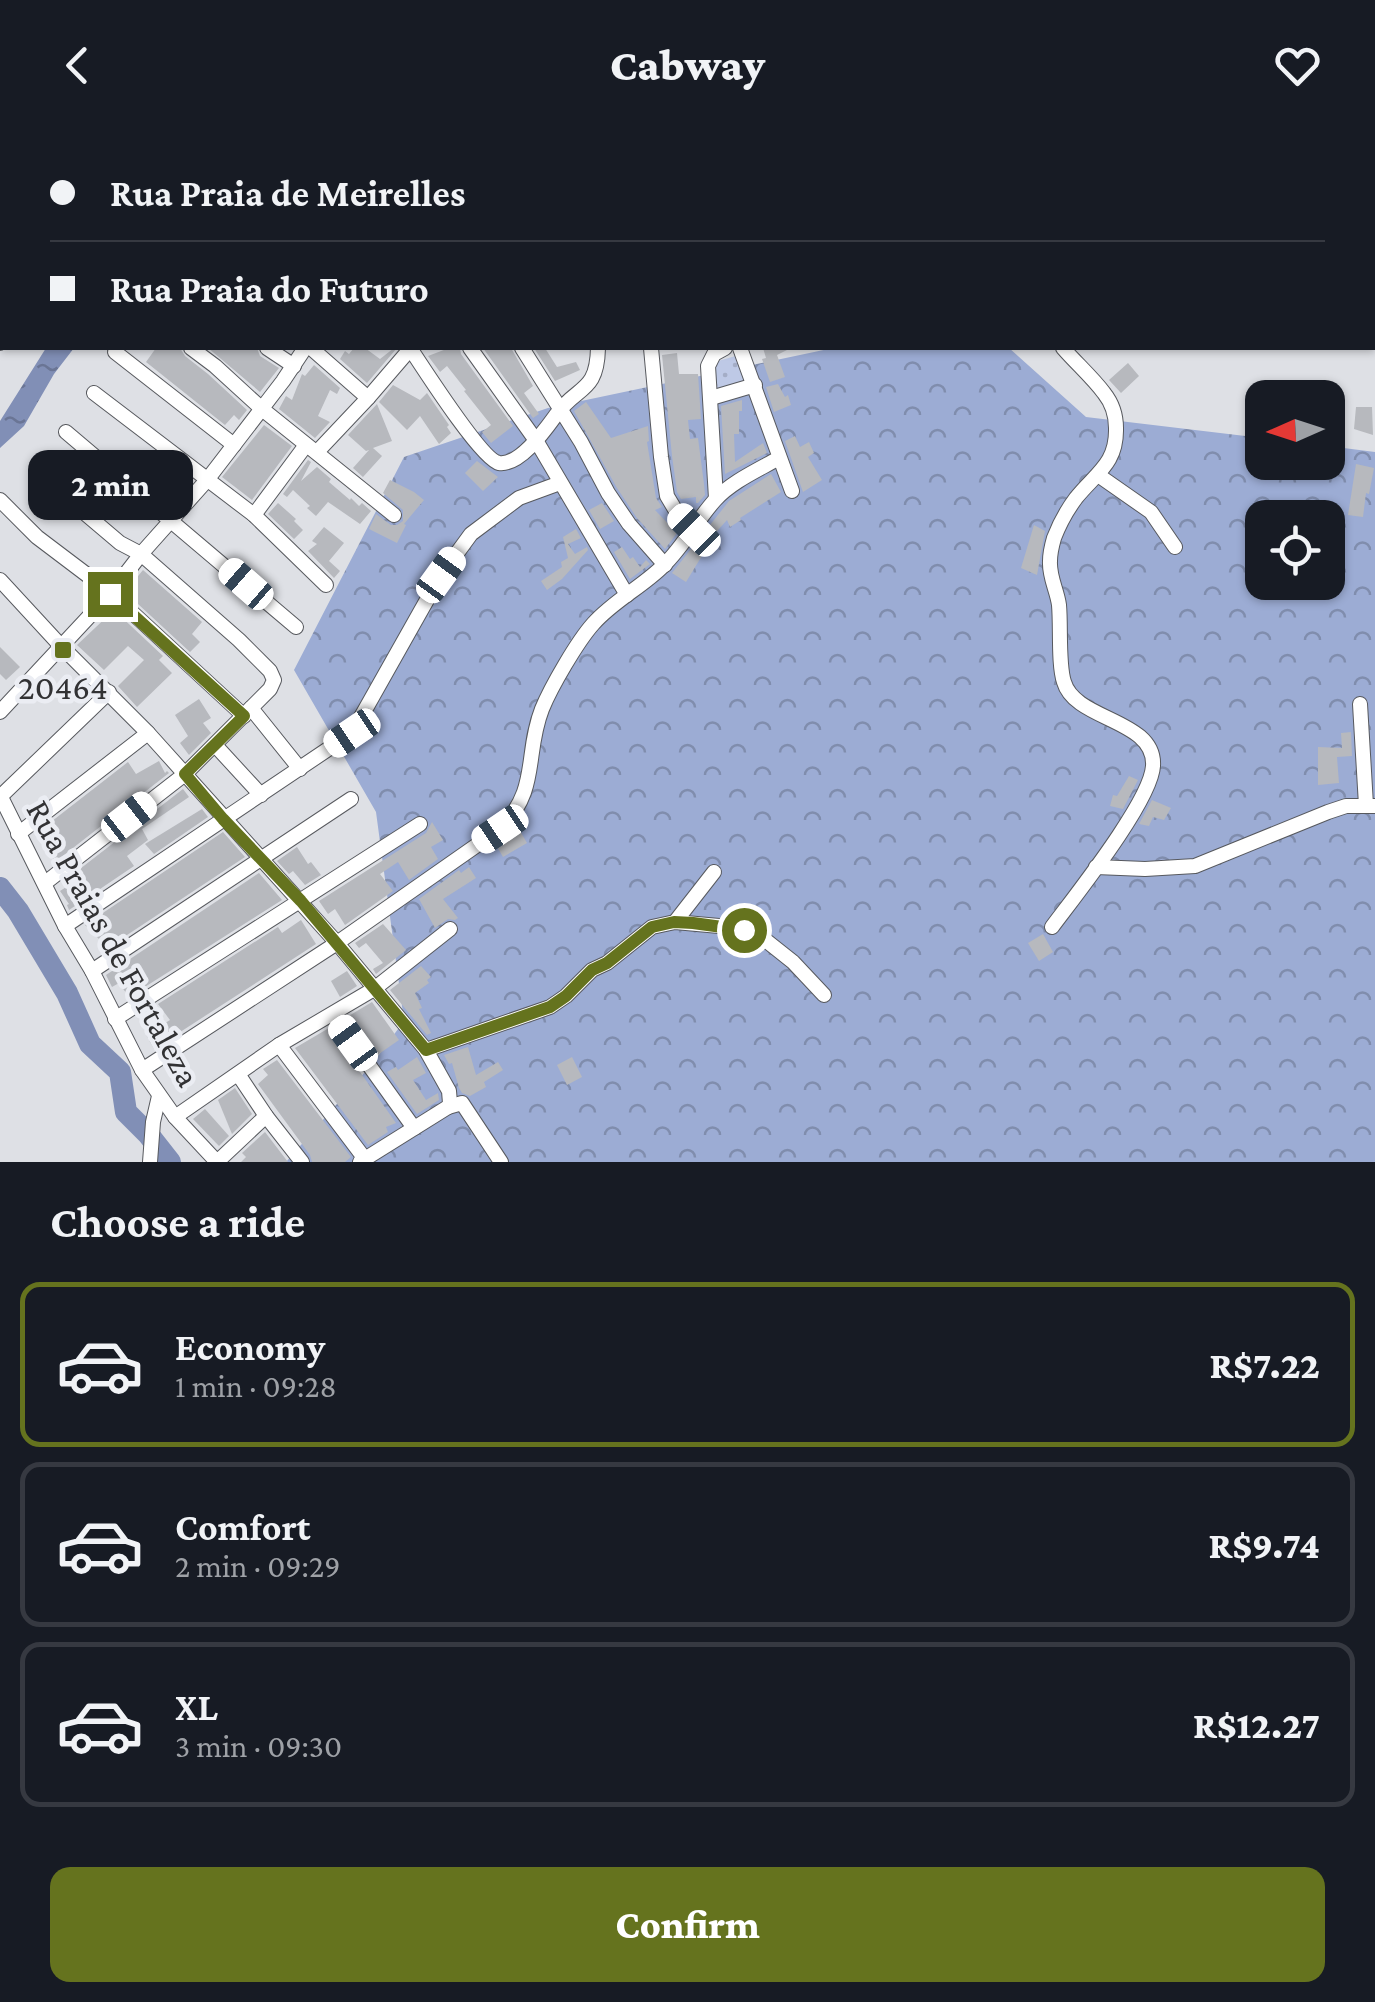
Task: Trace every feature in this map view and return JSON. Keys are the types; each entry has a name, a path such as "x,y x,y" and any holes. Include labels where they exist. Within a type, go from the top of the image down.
{"street":[{"path":"194,350 394,515"},
{"path":"270,350 294,366"},
{"path":"0,712 110,594 207,480 306,350"},
{"path":"310,350 368,398"},
{"path":"254,515 312,448 368,398 408,350"},
{"path":"411,350 481,448 497,462 510,461 536,442 560,409 583,391 594,378 598,350"},
{"path":"471,350 536,442 627,594"},
{"path":"523,350 608,493 664,565"},
{"path":"651,350 668,496 694,530"},
{"path":"716,498 708,366 714,354 721,350"},
{"path":"741,350 792,491"},
{"path":"1052,927 1138,804 1153,767 1149,750 1137,732 1076,702 1064,684 1058,599 1050,575 1050,556 1066,514 1112,456 1116,442 1116,418 1104,393 1065,350"},
{"path":"115,352 234,445"},
{"path":"711,398 755,384"},
{"path":"94,394 254,515 326,585"},
{"path":"66,432 296,628"},
{"path":"142,1070 500,829 523,798 542,710 594,623 664,565 716,498 778,458"},
{"path":"1098,475 1151,512 1174,548"},
{"path":"41,476 120,543 141,554 239,640 274,680 248,712 185,774 45,883"},
{"path":"66,926 352,733 441,575 471,534 519,498 560,484"},
{"path":"0,500 37,537 248,712 300,769"},
{"path":"0,580 148,733 336,942 426,1050 449,1090 448,1108"},
{"path":"0,796 109,692"},
{"path":"1096,867 1144,870 1195,866 1328,812 1346,806 1371,805 1360,704"},
{"path":"18,834 148,733"},
{"path":"215,745 262,795"},
{"name":"Rua Praias de Fortaleza","path":"0,796 142,1070 176,1117 218,1162"},
{"path":"92,971 352,799"},
{"path":"116,1019 420,824"},
{"path":"674,922 714,872"},
{"path":"426,1050 550,1007 592,970 607,963 652,927 674,922 730,927 764,939 824,995"},
{"path":"176,1117 279,1045 374,990 450,929"},
{"path":"333,1015 414,1128"},
{"path":"279,1045 362,1160 462,1103 501,1162"},
{"path":"238,1074 302,1162"},
{"path":"151,1158 159,1096"},
{"path":"218,1162 266,1116"}],"green space":[{"path":"824,350 1011,350 1086,417 1245,436 1245,480 1345,480 1345,448 1375,452 1375,1162 286,1162 372,1064 404,1021 376,812 294,670 404,457 548,408"}],"shaded area":[{"path":"739,355 745,381 715,393 711,363"}],"water":[{"path":"45,350 72,350 24,426 0,448 0,421"}],"building":[{"path":"155,350 181,350 247,410 239,420 234,415 225,425 146,362"},
{"path":"210,350 258,350 260,356 279,368 260,392"},
{"path":"352,350 368,350 380,359 395,350 367,383 340,359 345,351 349,354"},
{"path":"444,350 460,350 513,426 491,443 482,432 491,425 466,390 447,366 440,372 428,356"},
{"path":"484,350 512,350 533,386 524,393 539,414 533,418"},
{"path":"535,350 546,350 557,367 576,362 580,370 555,381"},
{"path":"764,350 787,350 777,355 785,377 770,382 762,359 766,358"},
{"path":"677,353 679,374 698,374 701,419 688,420 690,439 698,438 704,484 705,495 698,503 696,497 681,499 677,492 662,355"},
{"path":"1128,363 1139,376 1121,393 1109,380"},
{"path":"314,365 340,388 337,394 330,390 318,416 330,422 315,438 279,409 286,396 292,400 302,374 305,376"},
{"path":"778,384 791,405 774,412 766,387"},
{"path":"393,385 420,400 427,393 451,433 439,444 420,416 407,430 379,402"},
{"path":"742,400 739,434 734,434 735,462 763,443 767,453 725,474 721,406"},
{"path":"586,402 611,438 648,426 656,498 662,507 655,510 677,533 665,549 617,488 574,411"},
{"path":"377,404 392,441 373,448 382,456 363,477 353,468 369,450 348,435"},
{"path":"1356,407 1372,407 1373,435 1354,429"},
{"path":"264,425 292,446 252,500 222,477"},
{"path":"795,436 800,447 809,442 814,453 808,457 822,480 803,492 785,441"},
{"path":"308,460 311,462 301,481 317,467 350,500 371,511 360,524 328,502 316,516 293,490 287,497 283,494"},
{"path":"477,461 498,477 483,491 465,473"},
{"path":"1356,464 1374,468 1363,517 1348,515"},
{"path":"771,474 781,492 730,527 727,520 709,540 686,582 672,573 729,501"},
{"path":"390,480 424,500 404,524 397,543 369,529 376,514 391,525 403,521 403,510 383,493"},
{"path":"278,503 303,530 294,539 268,514"},
{"path":"602,503 614,521 600,529 589,510"},
{"path":"1034,525 1045,531 1037,575 1021,568"},
{"path":"324,527 344,543 329,561 340,571 334,578 308,551 317,544 312,541"},
{"path":"576,529 581,538 568,544 575,554 587,547 588,550 547,590 541,581 562,567 561,562 568,558 563,537"},
{"path":"622,547 640,567 646,560 650,564 630,579 614,552"},
{"path":"143,570 202,622 192,634 200,642 190,652 125,592"},
{"path":"114,610 163,656 159,660 172,673 137,707 118,686 144,660 128,646 104,670 77,645"},
{"path":"0,647 20,667 6,680 0,674"},
{"path":"199,699 211,718 203,723 211,733 189,755 180,743 188,736 175,715"},
{"path":"1351,732 1352,756 1337,757 1339,783 1318,785 1318,747 1342,748 1341,733"},
{"path":"159,761 165,773 169,773 55,862 38,832 128,762 136,774"},
{"path":"1129,776 1138,780 1123,809 1110,806 1113,795 1117,796"},
{"path":"183,789 189,797 142,829 148,840 127,856 134,866 69,910 60,891 71,884 67,879"},
{"path":"1152,800 1171,808 1164,820 1153,817 1149,826 1139,824"},
{"path":"202,809 208,817 154,854 145,844"},
{"path":"432,822 443,840 431,847 438,859 409,880 398,862 380,874 393,891 345,925 335,909 328,914 319,901 426,833"},
{"path":"519,829 527,843 503,857 496,845"},
{"path":"223,832 245,857 106,946 85,925"},
{"path":"297,847 321,875 305,885 277,861"},
{"path":"469,867 476,878 443,899 458,918 448,919 435,928 419,899"},
{"path":"259,873 282,900 129,997 119,983 112,987 106,975"},
{"path":"301,920 316,944 154,1049 146,1035 170,1020 158,1004 278,927 282,933"},
{"path":"383,924 406,950 376,974 373,969 383,963 366,943 359,948 355,943"},
{"path":"1043,934 1053,952 1039,961 1028,943"},
{"path":"421,966 431,977 415,993 431,1033 427,1035 390,990"},
{"path":"347,971 357,986 340,997 331,981"},
{"path":"372,1002 399,1040 376,1056 347,1017"},
{"path":"329,1028 396,1123 386,1127 388,1132 368,1145 295,1048"},
{"path":"468,1047 476,1075 498,1062 503,1070 470,1096 462,1093 452,1063 444,1055"},
{"path":"417,1057 426,1073 413,1080 426,1100 438,1093 439,1100 417,1114 387,1072 396,1067 398,1070"},
{"path":"572,1057 582,1077 567,1085 557,1065"},
{"path":"277,1060 351,1157 345,1162 312,1162 258,1084 268,1075 263,1069"},
{"path":"235,1088 252,1114 232,1134 218,1100"},
{"path":"205,1109 229,1136 219,1146 193,1119"},
{"path":"265,1132 288,1162 241,1162 246,1157 242,1153"}],"waterway":[{"path":"0,888 67,993 90,1044 120,1072 126,1112 170,1162"}],"place":[{"name":"20464","path":"63,650"}],"route":[{"path":"110,594 244,716 185,774 301,901 426,1050 550,1007 592,970 607,963 652,927 674,922 744,930"}]}
